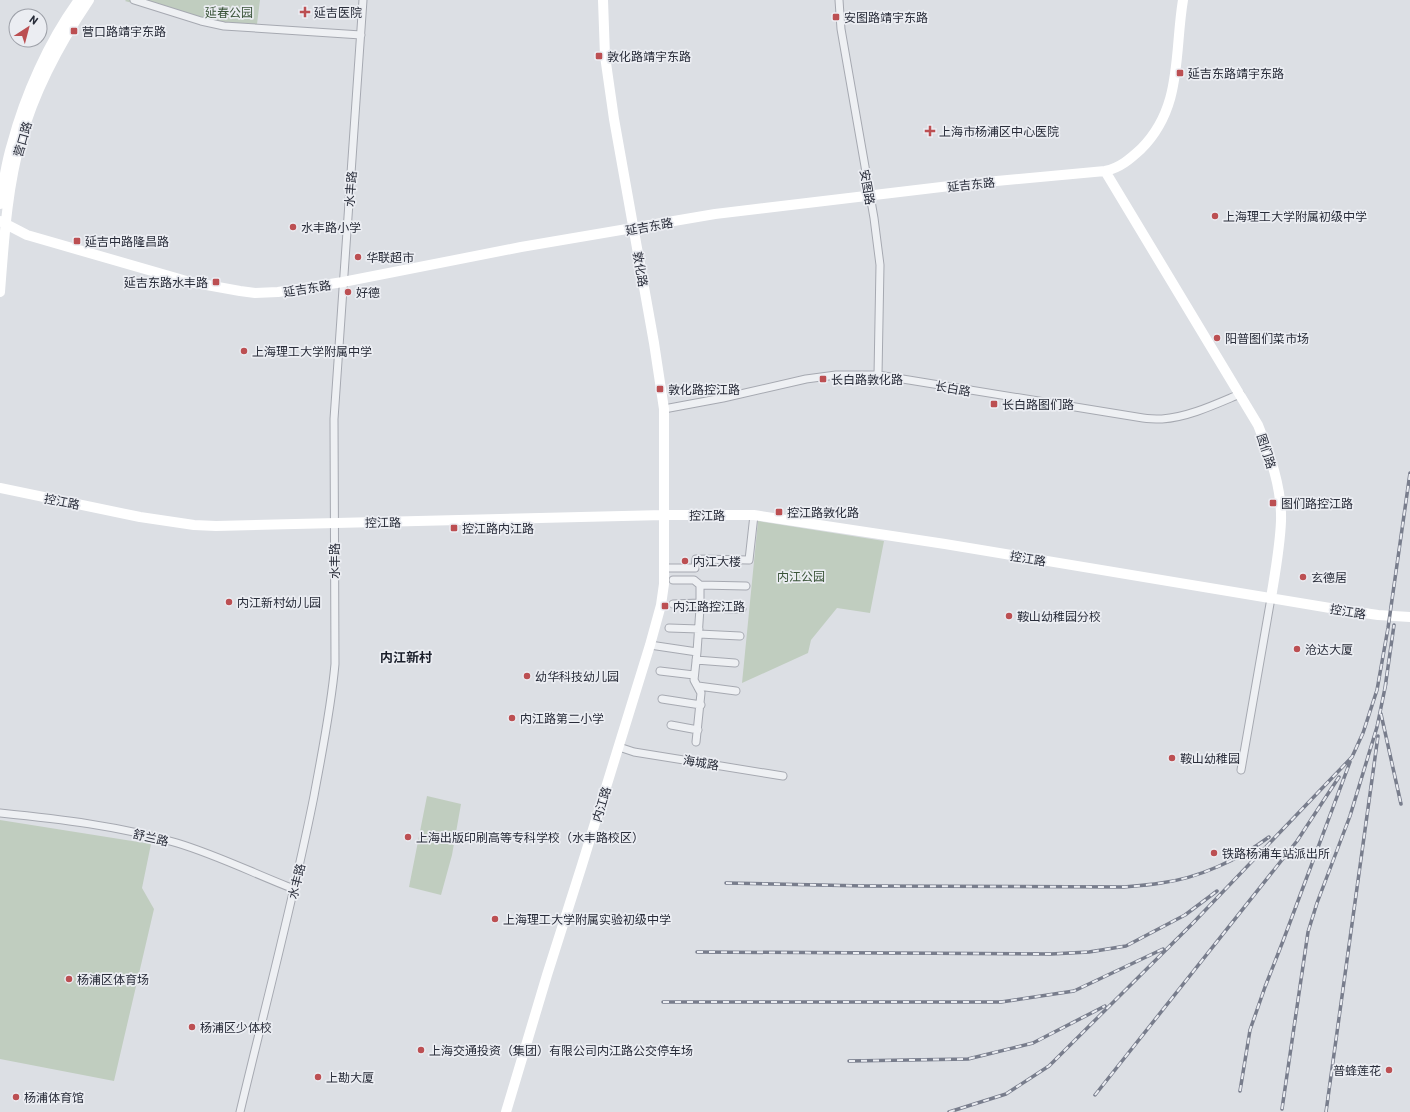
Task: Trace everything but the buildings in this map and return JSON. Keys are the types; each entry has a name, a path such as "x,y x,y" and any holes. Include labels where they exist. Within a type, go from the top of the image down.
{"street":[{"name":"营口路","path":"0,204 12,144 28,96 45,56 78,0"},
{"name":"营口路","path":"0,292 2,222 21,138 41,83 56,52 89,0"},
{"path":"134,0 201,21 224,26 361,35"},
{"name":"水丰路","path":"240,1112 307,832 333,691 334,419 363,0"},
{"name":"敦化路","path":"603,0 605,56 614,119 654,343 664,409 664,515"},
{"name":"安图路","path":"840,0 841,28 874,218 880,265 878,375"},
{"name":"延吉东路","path":"2,222 27,235 190,282 255,293 278,292 343,282 521,247 738,211 974,183 1105,171 1118,167 1136,154 1154,134 1166,113 1172,96 1183,0"},
{"name":"图们路","path":"1105,171 1258,425 1267,448 1277,485 1280,501 1280,540 1241,770"},
{"name":"长白路","path":"664,409 806,379 836,375 878,375 1143,418 1162,419 1184,415 1223,402 1240,394"},
{"name":"控江路","path":"0,488 140,517 194,525 242,526 664,515 754,515 1378,615 1410,617"},
{"name":"内江路","path":"506,1112 619,747 661,605 664,584 664,515"},
{"path":"664,568 695,568 696,559 749,560 754,515"},
{"path":"673,580 694,580 700,585 746,586"},
{"path":"696,742 701,705 701,693 694,680 699,632 700,585"},
{"path":"673,604 742,609"},
{"path":"669,628 740,636"},
{"path":"650,645 697,652"},
{"path":"696,660 735,663"},
{"path":"660,671 694,675"},
{"path":"698,686 736,691"},
{"path":"662,699 701,705"},
{"path":"671,726 698,730"},
{"name":"海城路","path":"619,747 634,752 783,776"},
{"name":"舒兰路","path":"0,812 106,827 152,836 178,843 294,889"}],"green space":[{"name":"延春公园","path":"260,0 257,24 236,26 203,23 125,1"},
{"name":"内江公园","path":"758,521 884,541 870,613 837,608 811,640 808,653 742,683"},
{"path":"427,796 461,804 452,855 441,895 409,887"},
{"name":"杨浦区体育场","path":"0,820 151,844 142,888 154,909 114,1081 0,1059"}],"railway":[{"path":"949,1112 1006,1094 1049,1066 1193,923 1352,757 1363,733 1377,690 1388,628 1410,473"},
{"path":"1385,688 1394,625"},
{"path":"1282,1109 1308,932 1317,903 1350,816 1377,727 1386,683"},
{"path":"1381,714 1401,804"},
{"path":"1326,1112 1378,736"},
{"path":"1240,1091 1250,1030 1350,762"},
{"path":"1095,1095 1297,841 1339,777"},
{"path":"726,883 865,886 1124,887 1156,884 1190,877 1218,867 1269,837"},
{"path":"697,952 1051,954 1089,952 1126,946 1185,915 1217,891"},
{"path":"663,1002 1001,1002 1074,991 1163,949"},
{"path":"849,1061 968,1059 1033,1043 1105,1006"}],"place":[{"name":"延吉医院","path":"305,12"},
{"name":"安图路靖宇东路","path":"836,17"},
{"name":"营口路靖宇东路","path":"74,31"},
{"name":"敦化路靖宇东路","path":"599,56"},
{"name":"延吉东路靖宇东路","path":"1180,73"},
{"name":"上海市杨浦区中心医院","path":"930,131"},
{"name":"上海理工大学附属初级中学","path":"1215,216"},
{"name":"水丰路小学","path":"293,227"},
{"name":"延吉中路隆昌路","path":"77,241"},
{"name":"华联超市","path":"358,257"},
{"name":"延吉东路水丰路","path":"216,282"},
{"name":"好德","path":"348,292"},
{"name":"阳普图们菜市场","path":"1217,338"},
{"name":"上海理工大学附属中学","path":"244,351"},
{"name":"长白路敦化路","path":"823,379"},
{"name":"敦化路控江路","path":"660,389"},
{"name":"长白路图们路","path":"994,404"},
{"name":"图们路控江路","path":"1273,503"},
{"name":"控江路敦化路","path":"779,512"},
{"name":"控江路内江路","path":"454,528"},
{"name":"内江大楼","path":"685,561"},
{"name":"玄德居","path":"1303,577"},
{"name":"内江新村幼儿园","path":"229,602"},
{"name":"内江路控江路","path":"665,606"},
{"name":"鞍山幼稚园分校","path":"1009,616"},
{"name":"沧达大厦","path":"1297,649"},
{"name":"幼华科技幼儿园","path":"527,676"},
{"name":"内江路第二小学","path":"512,718"},
{"name":"鞍山幼稚园","path":"1172,758"},
{"name":"上海出版印刷高等专科学校（水丰路校区）","path":"408,837"},
{"name":"铁路杨浦车站派出所","path":"1214,853"},
{"name":"上海理工大学附属实验初级中学","path":"495,919"},
{"name":"杨浦区体育场","path":"69,979"},
{"name":"杨浦区少体校","path":"192,1027"},
{"name":"上海交通投资（集团）有限公司内江路公交停车场","path":"421,1050"},
{"name":"普蜂莲花","path":"1389,1070"},
{"name":"上勘大厦","path":"318,1077"},
{"name":"杨浦体育馆","path":"16,1097"}],"district":[{"name":"内江新村","path":"406,657"}]}
